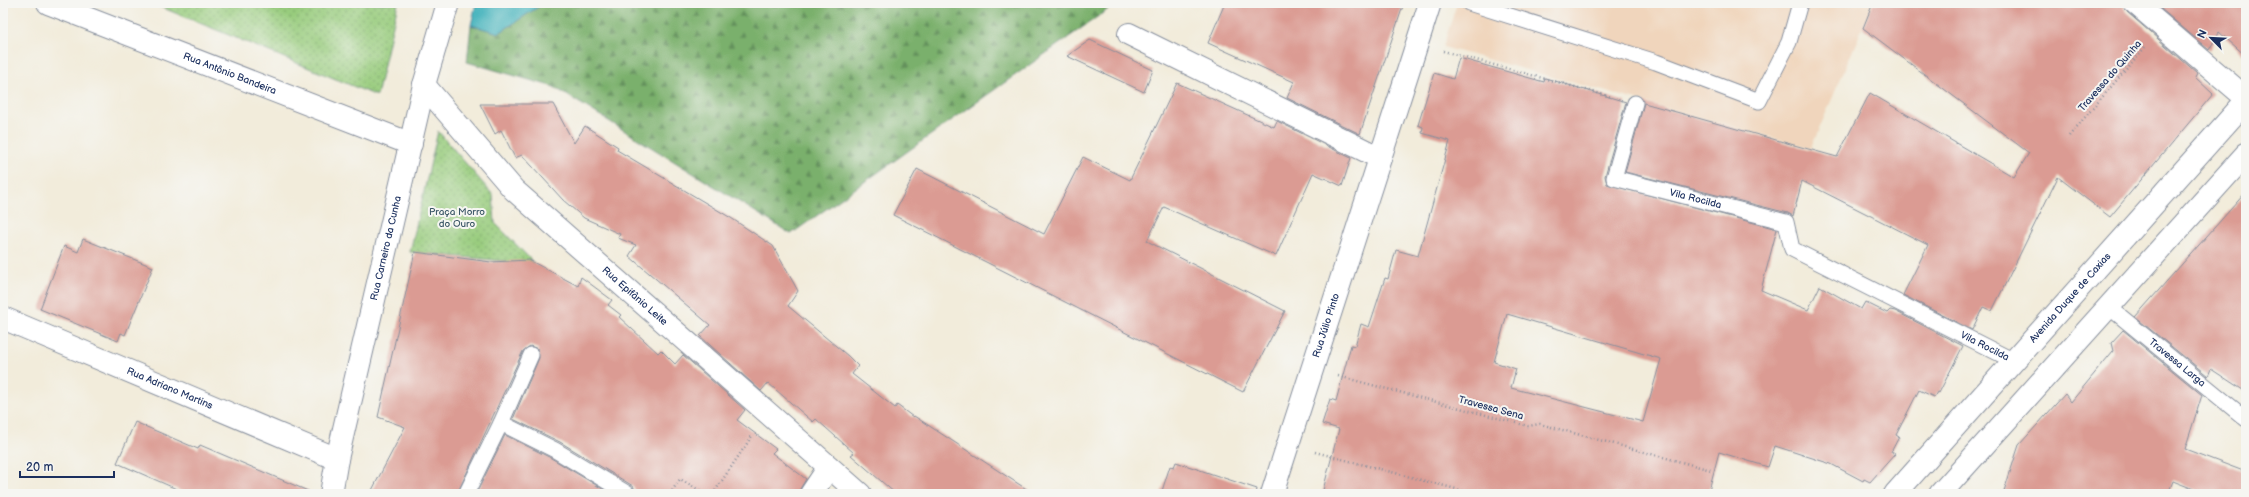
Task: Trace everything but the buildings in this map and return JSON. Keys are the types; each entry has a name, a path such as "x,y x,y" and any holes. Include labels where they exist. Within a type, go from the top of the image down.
{"street":[{"name":"Rua Antônio Bandeira","path":"48,3 411,144"},
{"name":"Rua Carneiro da Cunha","path":"331,494 337,459 424,85 448,3"},
{"name":"Rua Júlio Pinto","path":"1272,494 1312,369 1371,153 1430,3"},
{"path":"2135,3 2246,100"},
{"path":"1128,34 1371,153"},
{"name":"Rua Epifânio Leite","path":"424,85 514,190 860,494"},
{"name":"Avenida Duque de Caxias","path":"1895,494 2246,100"},
{"path":"1940,494 2246,154"},
{"name":"Rua Adriano Martins","path":"3,318 337,459"},
{"path":"811,494 829,467"}],"lane":[{"path":"1469,3 1656,62 1760,101 1789,42 1800,3"},
{"name":"Vila Rocilda","path":"1635,103 1614,178 1786,222 1792,249 2014,362"},
{"name":"Travessa Larga","path":"2109,307 2246,419"},
{"path":"466,494 501,423 530,355"},
{"path":"501,423 555,450 628,494"}],"path":[{"name":"Travessa do Quinha","path":"2069,136 2163,27"},
{"path":"1436,49 1635,103"},
{"name":"Travessa Sena","path":"1312,369 1528,426 1540,424 1711,470"},
{"path":"713,494 767,413"},
{"path":"1288,445 1475,494"},
{"path":"670,494 680,479 706,494"}],"shaded area":[{"path":"1457,3 1873,3 1811,148 1443,47"}],"green space":[{"path":"151,3 398,3 377,96"},
{"path":"544,3 1117,3 791,234 554,87 467,62 471,25 499,33"},
{"name":"Praça Morro do Ouro","path":"438,131 493,195 495,223 535,264 410,252"}],"water":[{"path":"476,3 544,3 499,33 471,25"}]}
